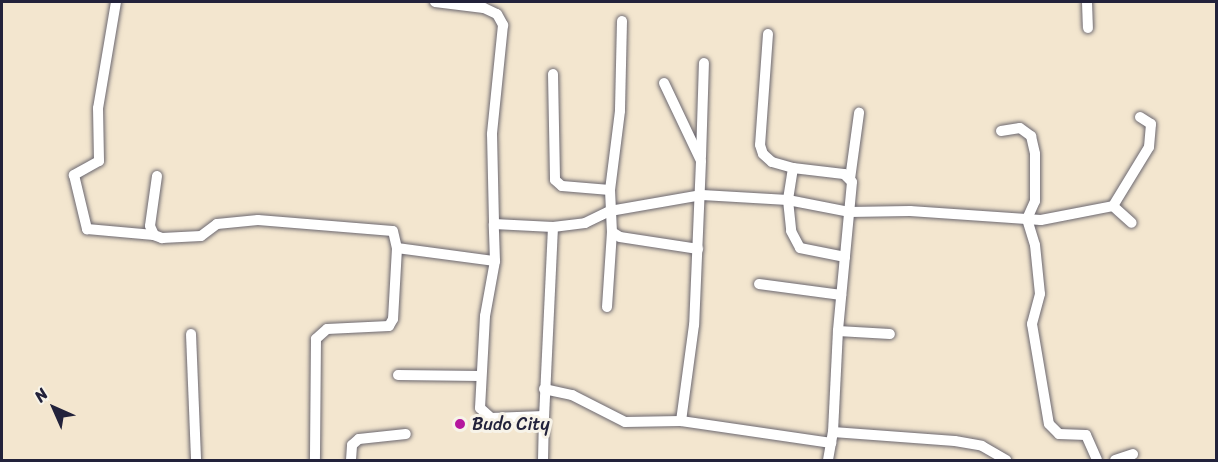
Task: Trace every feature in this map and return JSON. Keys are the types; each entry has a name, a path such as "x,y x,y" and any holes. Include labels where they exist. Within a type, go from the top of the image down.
{"street":[{"path":"116,2 98,108 99,161 74,175 83,224 87,229 154,235 162,238 201,236 217,224 258,220 393,231 397,248 393,320 389,326 327,329 316,339 315,460"},
{"path":"443,2 484,8 497,14 503,25 492,134 495,261 484,316 480,408 484,415 491,418 544,416"},
{"path":"1087,2 1088,28"},
{"path":"607,307 612,232 610,190 620,111 622,21"},
{"path":"768,34 760,145 772,162 793,168 844,174 850,179"},
{"path":"681,421 691,358 702,195 704,63"},
{"path":"554,74 555,180 562,186 610,190"},
{"path":"664,83 701,161"},
{"path":"828,460 832,437 850,179 859,113"},
{"path":"494,224 553,227 585,223 610,211 702,195 788,200 849,212 910,211 1028,219 1113,206 1149,147 1151,124 1140,117"},
{"path":"1000,131 1020,128 1031,136 1036,189 1028,219 1035,245 1040,282 1032,324 1049,424 1059,434 1086,435 1097,460"},
{"path":"793,168 788,200 791,231 800,248 845,257"},
{"path":"154,235 150,226 157,176"},
{"path":"1113,206 1132,223"},
{"path":"543,460 544,389 553,227"},
{"path":"612,232 620,237 698,249"},
{"path":"397,248 495,261"},
{"path":"759,284 842,295"},
{"path":"838,331 890,334"},
{"path":"191,334 196,460"},
{"path":"398,375 480,376"},
{"path":"544,389 572,395 625,422 681,421 832,437 955,441 982,446 1006,460"},
{"path":"351,460 352,446 358,439 406,434"},
{"path":"1115,460 1133,454"}],"place":[{"name":"Budo City","path":"460,424"}]}
